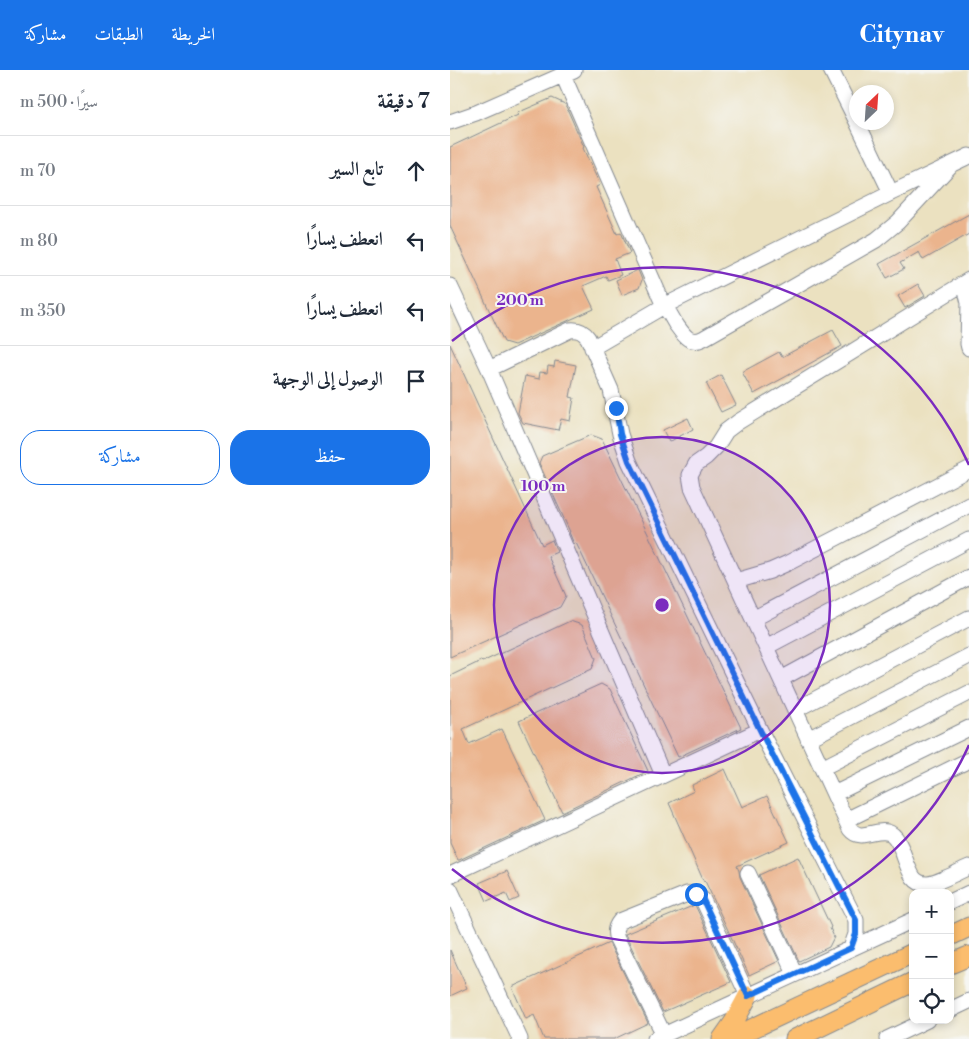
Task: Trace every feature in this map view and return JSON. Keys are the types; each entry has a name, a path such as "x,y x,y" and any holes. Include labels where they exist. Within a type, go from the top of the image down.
{"main road":[{"path":"954,934 969,927"},
{"path":"730,1039 909,955"},
{"path":"954,963 969,956"},
{"path":"954,965 969,963"},
{"path":"795,1039 909,984"},
{"path":"722,1039 748,996"}],"street":[{"path":"831,70 849,106"},
{"path":"450,122 476,113 543,76 568,72 664,306 685,337 692,341 704,338 884,235 951,165"},
{"path":"861,130 891,193"},
{"path":"592,348 664,306 969,156"},
{"path":"969,348 969,303 966,281 738,422 726,431 716,447 696,464 690,474 692,487 850,829 856,835 887,832 894,836 899,843 914,878 922,884 933,884 969,867"},
{"path":"450,286 488,369 664,775"},
{"path":"488,369 570,330 580,331 585,334 611,390 620,434 629,461 760,730 856,920 856,934 851,948"},
{"path":"736,581 770,571 788,563 969,469"},
{"path":"753,618 969,506"},
{"path":"766,647 969,540"},
{"path":"781,680 969,577"},
{"path":"795,710 969,618"},
{"path":"808,739 969,656"},
{"path":"822,768 969,693"},
{"path":"834,794 969,728"},
{"path":"450,875 760,730"},
{"path":"846,820 969,760"},
{"path":"748,873 794,974"},
{"path":"450,889 520,1039"},
{"path":"748,996 700,896 691,893 687,894 620,922 616,927 617,939 659,1037 909,922"},
{"path":"954,900 969,893"},
{"path":"856,920 883,934"},
{"path":"954,1008 969,1001"},
{"path":"887,1039 919,1024"}],"building":[{"path":"552,98 565,104 600,185 596,187 617,234 621,232 630,253 615,259 621,275 608,280 606,276 583,286 594,309 514,345 504,342 450,226 450,147 518,115 517,113"},
{"path":"969,214 969,234 923,260 919,252 900,263 904,269 887,278 879,264"},
{"path":"638,270 642,280 639,288 622,295 616,280"},
{"path":"918,284 925,296 905,308 898,296"},
{"path":"833,330 842,346 754,394 742,372 779,352 782,357"},
{"path":"450,344 542,545 552,540 557,552 548,556 566,596 560,607 450,657"},
{"path":"555,361 576,365 570,397 574,398 570,421 561,419 558,430 523,423 518,413 525,376 539,379 540,372 547,373 548,366 554,367"},
{"path":"721,375 736,405 721,412 706,383"},
{"path":"688,418 693,429 669,442 663,430"},
{"path":"591,435 602,439 741,728 678,757 582,555 576,543 574,544 539,463 542,456"},
{"path":"570,621 582,625 596,658 592,669 463,729 469,744 502,729 545,820 458,860 450,843 450,676"},
{"path":"601,684 610,689 648,771 562,812 519,721"},
{"path":"725,769 742,807 767,796 789,842 737,866 740,877 779,961 749,975 704,882 669,803 694,791 692,785"},
{"path":"798,857 834,937 829,947 799,961 759,875"},
{"path":"507,871 519,898 510,902 506,893 487,901 479,883"},
{"path":"695,905 731,982 663,1012 625,934"},
{"path":"609,943 648,1023 614,1039 544,1039 534,1015 526,1019 512,987"},
{"path":"450,950 467,988 450,996"}],"route":[{"path":"616,408 620,434 629,461 760,730 856,920 856,934 851,948 748,996 703,900 696,894"}]}
